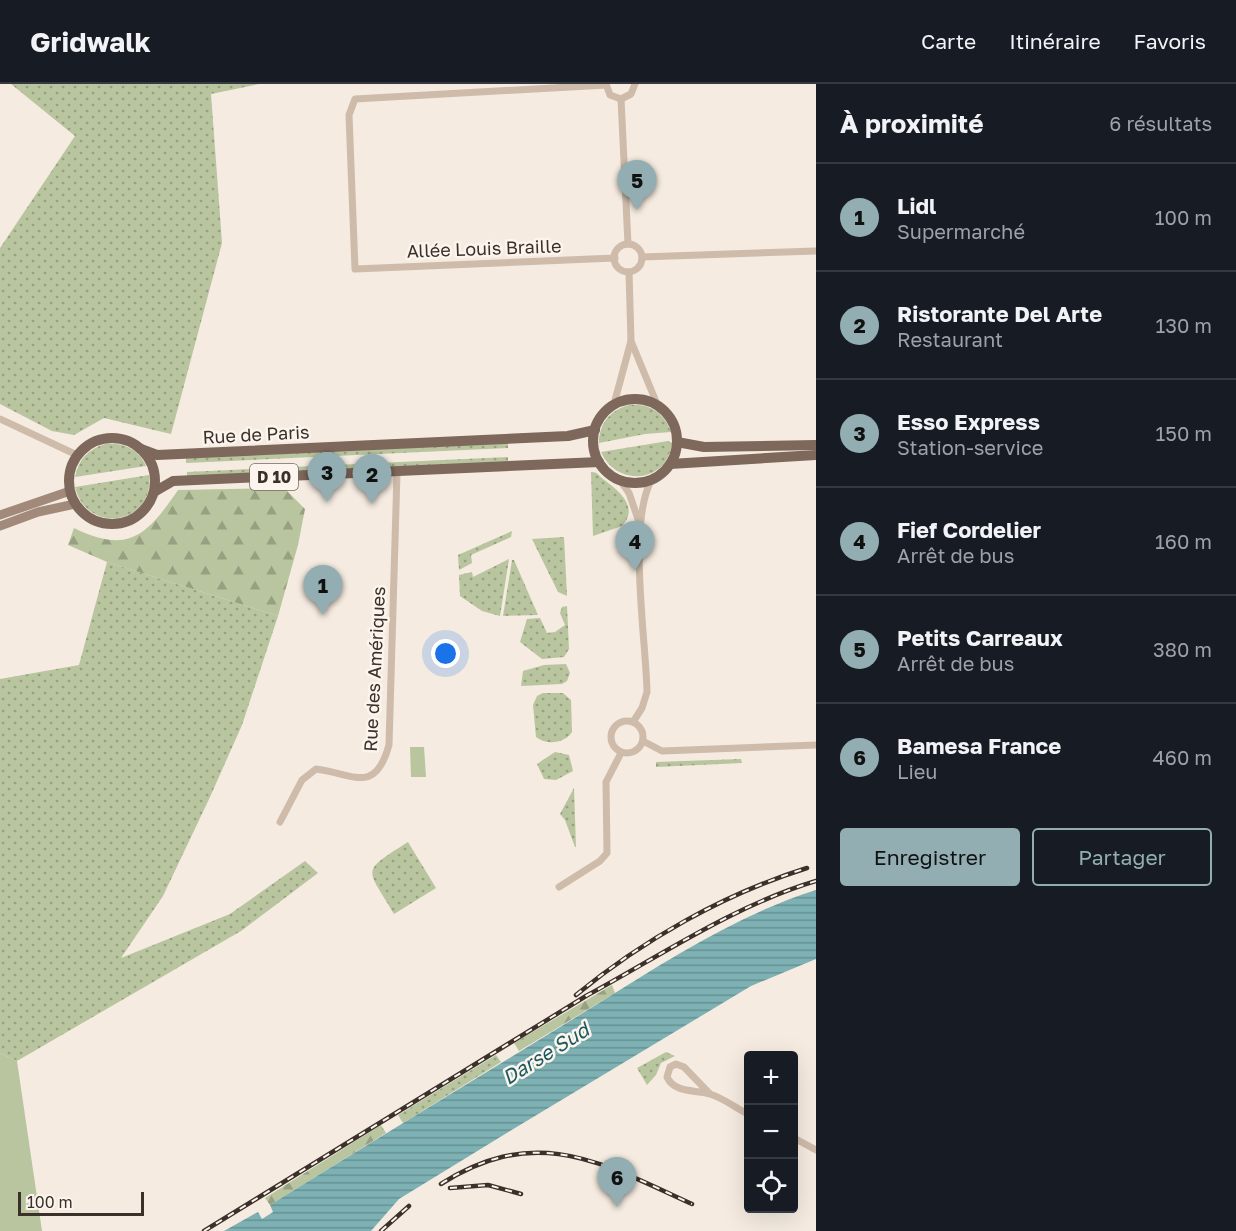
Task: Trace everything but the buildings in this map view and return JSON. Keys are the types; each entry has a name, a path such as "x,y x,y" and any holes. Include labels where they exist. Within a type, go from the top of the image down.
{"main road":[{"path":"628,399 641,399 657,404 669,415 675,425 677,442 670,464 652,479 641,482 619,479 606,471 599,462 594,448 595,430 600,419 614,404 628,399"},
{"name":"Rue de Paris","path":"141,448 157,455 568,436 595,430"},
{"path":"112,437 132,442 141,448 154,469 154,492 141,513 119,524 94,520 75,504 70,491 69,473 77,455 95,441 112,437"},
{"path":"677,442 704,447 816,445"},
{"path":"670,464 816,454"},
{"name":"D 10","path":"154,492 173,481 397,473 599,462"},
{"path":"0,515 70,491"},
{"path":"0,526 38,512 75,504"}],"street":[{"path":"606,85 610,95 621,99 631,94 635,84"},
{"name":"Allée Louis Braille","path":"606,85 355,99 349,115 355,269 615,258"},
{"path":"621,99 628,244"},
{"path":"628,244 638,248 642,257 639,267 629,272 619,268 615,258 618,249 628,244"},
{"path":"642,257 816,251"},
{"path":"614,404 631,341 629,272"},
{"path":"631,341 657,404"},
{"path":"0,419 77,455"},
{"name":"Rue des Amériques","path":"280,822 302,780 315,769 348,778 362,778 374,774 384,763 388,745 397,473"},
{"path":"619,479 629,493 639,525"},
{"path":"633,722 642,708 647,692 639,525 645,492 652,479"},
{"path":"633,722 641,729 643,741 632,753 621,753 612,746 611,731 618,723 633,722"},
{"path":"643,741 662,751 816,745"},
{"path":"559,887 600,861 607,853 606,782 621,753"},
{"path":"710,1094 693,1092 670,1083 667,1074 670,1067 676,1064 684,1067 710,1094 744,1112"},
{"path":"798,1140 816,1150"}],"green space":[{"path":"11,84 259,84 211,94 222,243 171,434 104,418 74,435 52,431 0,404 0,248 75,136"},
{"path":"629,405 649,407 655,410 664,419 671,432 645,434 599,443 603,424 616,410"},
{"path":"668,441 672,443 668,457 661,467 640,476 618,471 608,463 601,452"},
{"path":"508,443 508,448 186,463 186,458"},
{"path":"105,444 118,444 130,448 139,455 146,466 75,477 85,456"},
{"path":"508,457 508,462 187,477 187,472"},
{"path":"591,472 598,474 624,498 629,511 622,526 593,536"},
{"path":"149,475 148,492 142,504 131,513 119,518 105,518 92,513 82,503 75,487"},
{"path":"284,488 305,509 298,545 278,616 107,562 68,545 74,528 109,540 123,540 135,536 156,519 178,490"},
{"path":"512,531 511,537 471,555 472,563 459,570 458,555"},
{"path":"564,537 567,596 558,592 532,539"},
{"path":"509,559 500,616 482,611 460,596 459,575 472,572 473,577"},
{"path":"512,560 514,560 538,615 503,616"},
{"path":"107,562 278,616 242,725 210,797 163,896 121,958 230,914 305,861 318,873 241,931 17,1061 0,1053 0,679 79,665"},
{"path":"567,606 569,649 564,657 542,659 520,642 527,619 540,618 547,633 555,632 565,625 560,613 562,607"},
{"path":"566,664 570,673 567,681 562,684 521,686 523,671 544,665"},
{"path":"543,693 563,693 571,700 572,732 565,739 545,742 536,737 533,705 537,696"},
{"path":"410,747 424,747 426,777 411,777"},
{"path":"555,752 569,755 573,771 556,780 544,779 537,764"},
{"path":"741,759 742,763 656,767 656,762"},
{"path":"574,788 576,847 565,820 560,814"},
{"path":"408,842 436,888 394,914 372,872 381,860"},
{"path":"612,985 615,993 519,1051 514,1043"},
{"path":"666,1052 675,1056 661,1063 656,1075 647,1085 637,1068"},
{"path":"0,1053 17,1061 42,1231 0,1231"},
{"path":"496,1055 501,1062 403,1123 398,1115"},
{"path":"381,1125 386,1133 270,1205 265,1198"}],"water":[{"name":"Darse Sud","path":"816,890 816,959 751,986 510,1131 399,1199 371,1231 224,1231 258,1212 262,1219 273,1212 270,1205 677,955 758,912"}],"railway":[{"path":"576,995 629,956 715,905 807,868"},
{"path":"204,1231 586,996 698,932 785,891 816,881"},
{"path":"441,1184 476,1166 508,1156 539,1153 569,1156 598,1164 692,1204"},
{"path":"450,1188 488,1185 521,1194"},
{"path":"381,1231 409,1206"}],"place":[{"name":"Petits Carreaux","path":"637,210"},
{"name":"Esso Express","path":"327,502"},
{"name":"Ristorante Del Arte","path":"372,504"},
{"name":"Fief Cordelier","path":"635,571"},
{"name":"Lidl","path":"323,615"},
{"name":"Bamesa France","path":"617,1207"}]}
